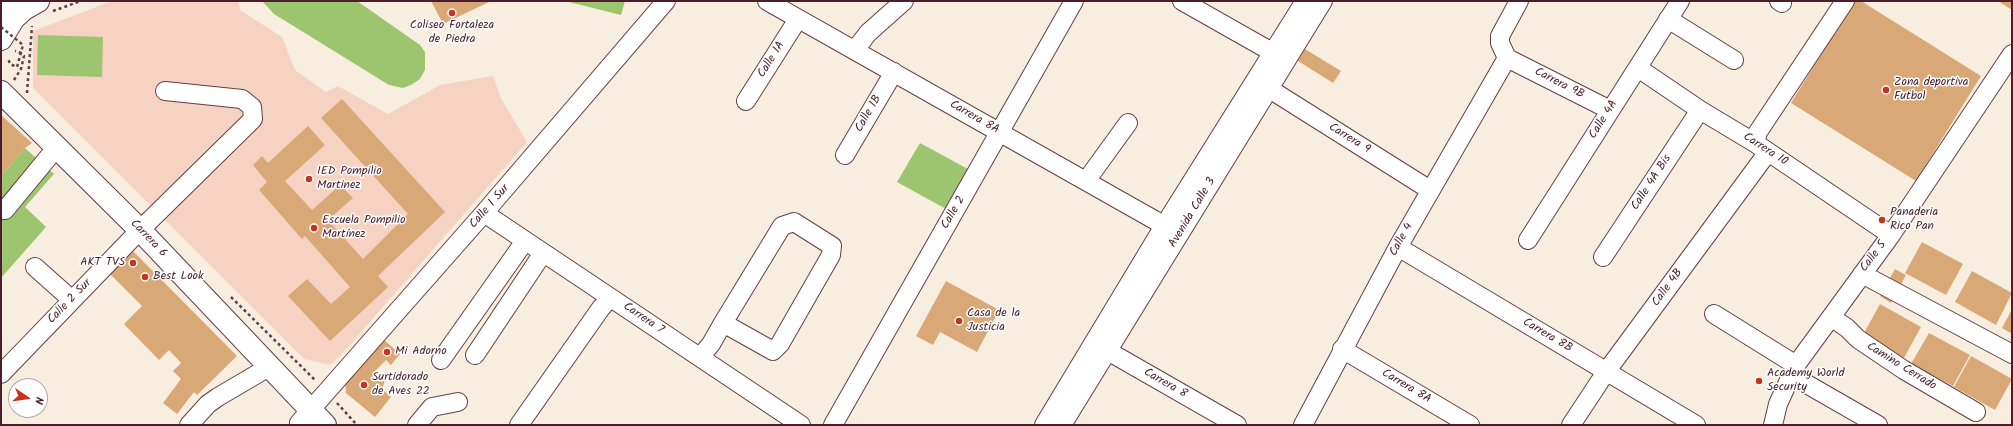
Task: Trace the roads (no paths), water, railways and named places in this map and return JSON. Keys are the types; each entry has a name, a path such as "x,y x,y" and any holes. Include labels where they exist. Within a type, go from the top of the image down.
{"main road":[{"path":"1,6 31,1"},
{"path":"7,51 14,18 24,9 38,1"},
{"name":"Carrera 6","path":"1,91 56,148 140,230 270,367 312,420"}],"street":[{"name":"Calle 1 Sur","path":"312,420 327,392 484,213 666,1"},
{"name":"Carrera 8A","path":"768,1 792,10 855,50 1180,235"},
{"path":"855,50 868,33 904,1"},
{"name":"Calle 2","path":"833,425 1001,133 1074,1"},
{"path":"1182,1 1272,52"},
{"name":"Avenida Calle 3","path":"1062,425 1164,226 1305,1"},
{"name":"Avenida Calle 3","path":"1044,425 1180,235 1268,88 1323,1"},
{"path":"1507,58 1500,43 1500,36 1519,1"},
{"name":"Calle 4A","path":"1528,240 1680,1"},
{"name":"Calle 4B","path":"1571,425 1761,148 1758,132 1845,1"},
{"name":"Calle 1A","path":"746,101 792,10"},
{"path":"1668,19 1734,60"},
{"name":"Calle 5","path":"1773,425 1778,404 1793,370 1891,235 2012,54"},
{"name":"Carrera 9B","path":"1507,58 1610,110"},
{"name":"Calle 4","path":"1303,425 1342,349 1398,247 1507,58"},
{"name":"Carrera 10","path":"1638,68 1891,235"},
{"name":"Calle 1B","path":"845,155 894,72"},
{"name":"Carrera 9","path":"1268,88 1430,190"},
{"name":"Calle 2 Sur","path":"4,364 72,300 140,230 253,119 252,107 242,99 165,91"},
{"name":"Calle 4A Bis","path":"1604,257 1700,110"},
{"path":"1086,181 1128,123"},
{"path":"1,210 4,210 56,148"},
{"name":"Carrera 7","path":"484,213 801,425"},
{"path":"700,357 723,323 782,226 794,222 832,246 831,255 780,344 773,351 723,323"},
{"path":"441,360 525,241"},
{"name":"Carrera 8B","path":"1398,247 1696,425"},
{"path":"475,355 543,253"},
{"path":"35,267 72,300"},
{"path":"1862,274 2012,354"},
{"path":"519,425 601,308 610,298"},
{"path":"1714,314 1793,370 1878,425"},
{"name":"Camino Cerrado","path":"1831,317 1847,328 1858,339 1891,361 1976,412"},
{"name":"Carrera 8","path":"1101,347 1237,425"},
{"name":"Carrera 8A","path":"1342,349 1470,425"},
{"path":"189,425 208,404 270,367"},
{"path":"417,425 432,407 458,402"}],"place":[{"name":"Coliseo Fortaleza de Piedra","path":"452,13"},
{"name":"Zona deportiva Futbol","path":"1886,90"},
{"name":"IED Pompilio Martinez","path":"309,179"},
{"name":"Panaderia Rico Pan","path":"1882,220"},
{"name":"Escuela Pompilio Martínez","path":"314,228"},
{"name":"AKT TVS","path":"133,263"},
{"name":"Best Look","path":"145,277"},
{"name":"Casa de la Justicia","path":"959,321"},
{"name":"Mi Adorno","path":"387,352"},
{"name":"Academy World Security","path":"1759,381"},
{"name":"Surtidorado de Aves 22","path":"364,385"}]}
